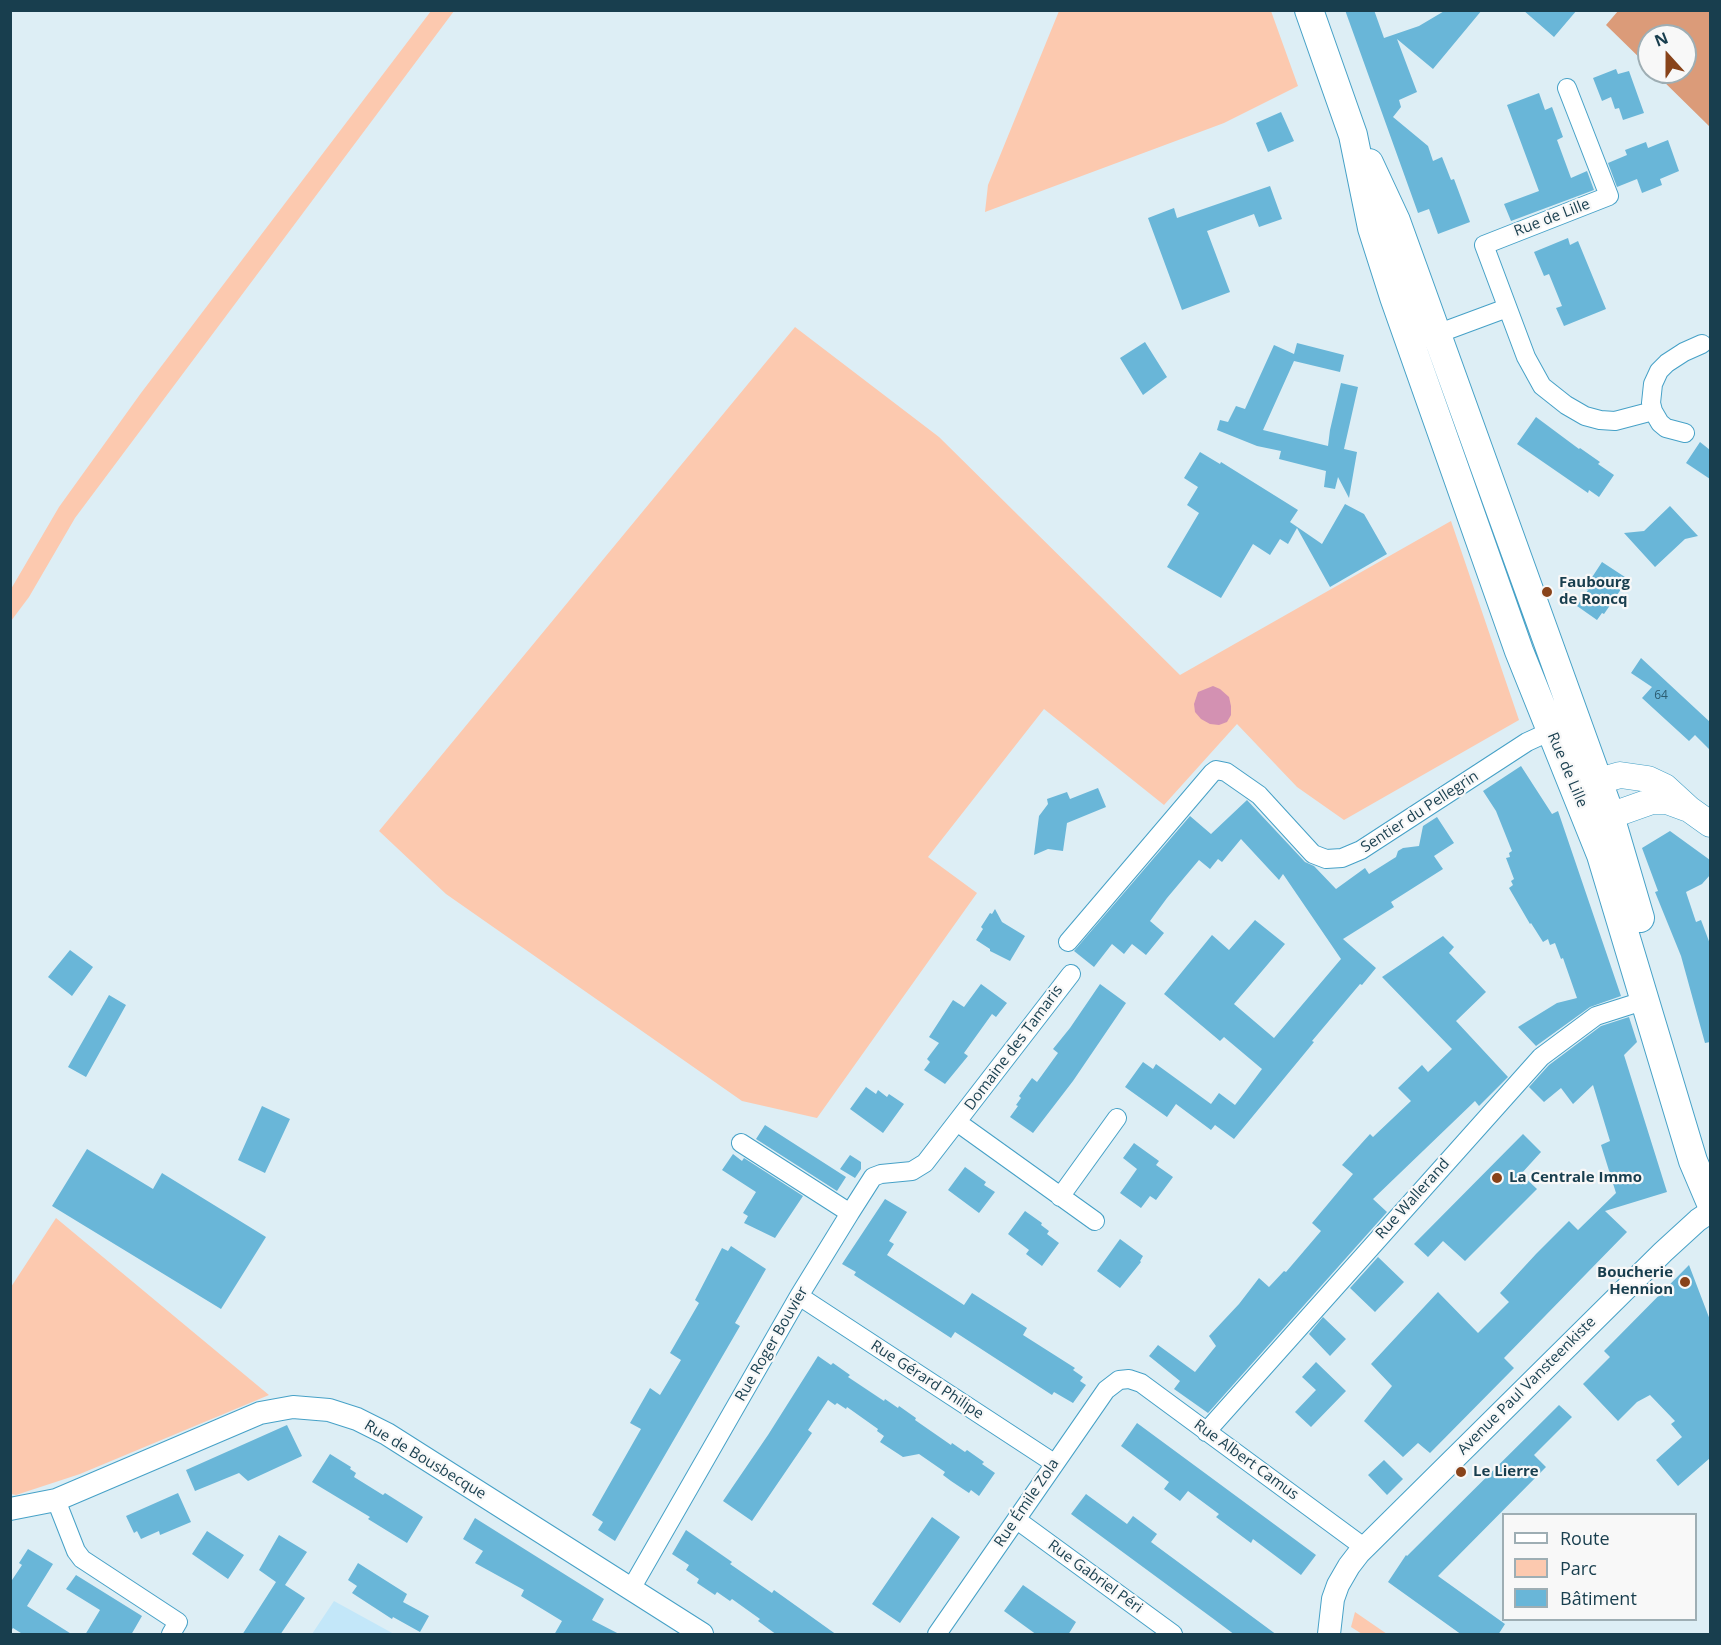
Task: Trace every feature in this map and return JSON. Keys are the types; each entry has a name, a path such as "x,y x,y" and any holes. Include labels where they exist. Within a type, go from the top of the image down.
{"main road":[{"name":"Rue de Lille","path":"1309,10 1353,135 1373,169 1391,208 1424,339 1519,651 1551,731 1586,785"},
{"name":"Rue de Lille","path":"1424,339 1600,819 1710,1156"},
{"path":"1586,785 1620,775 1648,779 1665,787 1710,824"},
{"path":"1600,819 1645,802 1662,800 1689,809"},
{"name":"Rue de Lille","path":"1600,819 1601,855 1693,1161 1710,1201"}],"street":[{"name":"Rue de Lille","path":"1567,87 1609,196 1484,245 1533,372 1542,386 1566,405 1585,416 1600,420 1616,421 1653,411"},
{"path":"1424,339 1507,308"},
{"path":"1685,434 1666,428 1660,423 1653,411 1651,393 1659,371 1675,357 1702,344"},
{"name":"Sentier du Pellegrin","path":"1068,942 1216,770 1226,772 1259,795 1313,854 1326,859 1342,858 1361,850 1527,742 1551,731"},
{"name":"Domaine des Tamaris","path":"850,1213 873,1177 912,1171 922,1167 1071,974"},
{"name":"Rue Wallerand","path":"1206,1432 1541,1057 1596,1016 1646,1000"},
{"path":"1060,1197 1117,1118"},
{"name":"Domaine des Tamaris","path":"957,1122 1095,1221"},
{"path":"741,1143 850,1213"},
{"name":"Avenue Paul Vansteenkiste","path":"1329,1635 1338,1585 1349,1566 1365,1548 1663,1252 1710,1212"},
{"name":"Rue Roger Bouvier","path":"631,1589 799,1296 850,1213"},
{"name":"Rue Gérard Philipe","path":"799,1296 1054,1463"},
{"name":"Rue Albert Camus","path":"1124,1380 1141,1383 1365,1548"},
{"name":"Rue Émile Zola","path":"937,1635 1106,1389 1124,1380"},
{"name":"Rue de Bousbecque","path":"10,1509 56,1500 213,1431 260,1413 293,1407 329,1410 357,1419 387,1434 702,1635"},
{"path":"56,1500 76,1551 82,1559 178,1622 171,1635"},
{"name":"Rue Gabriel Péri","path":"1017,1520 1173,1635"}],"shaded area":[{"path":"1618,11 1710,11 1710,127 1666,84 1697,84 1697,24 1637,24 1637,55 1606,25"},
{"path":"1213,686 1229,697 1231,706 1231,715 1227,722 1219,725 1210,724 1195,712 1194,704 1198,692"},
{"path":"334,1601 394,1634 312,1634"}],"green space":[{"path":"431,11 454,11 75,518 29,597 11,621 11,589 59,507 141,393"},
{"path":"1059,11 1271,11 1298,86 1224,123 985,212 988,185"},
{"path":"795,327 939,437 1180,675 1451,521 1519,720 1344,820 1297,787 1237,724 1164,805 1044,709 928,857 977,893 817,1118 742,1101 446,894 379,831"},
{"path":"56,1218 269,1395 80,1474 16,1495 11,1494 11,1287"},
{"path":"1355,1612 1387,1634 1362,1634 1351,1627"}],"building":[{"path":"1345,10 1374,10 1384,38 1419,26 1446,10 1482,10 1433,69 1397,39 1417,92 1399,100 1401,107 1393,117 1428,146 1433,161 1442,157 1451,180 1454,179 1470,222 1438,234 1429,209 1418,213"},
{"path":"1523,10 1577,10 1554,37"},
{"path":"1616,69 1618,74 1629,71 1644,113 1623,120 1619,108 1615,109 1611,97 1602,101 1593,78"},
{"path":"1539,93 1545,110 1552,107 1563,137 1557,140 1571,178 1587,171 1594,190 1511,221 1504,204 1539,191 1507,105"},
{"path":"1281,112 1294,141 1268,152 1256,123"},
{"path":"1668,140 1679,171 1660,179 1662,185 1642,193 1637,179 1617,187 1608,163 1627,155 1625,150 1646,142 1648,148"},
{"path":"1270,186 1282,219 1259,227 1254,214 1207,231 1230,292 1182,310 1148,218 1174,208 1177,218"},
{"path":"1568,238 1570,245 1578,241 1606,309 1564,326 1556,308 1562,306 1549,274 1544,276 1534,252"},
{"path":"1145,342 1167,377 1143,395 1120,358"},
{"path":"1297,343 1344,355 1340,372 1294,361 1263,430 1328,446 1341,383 1358,387 1344,449 1357,452 1349,498 1338,477 1335,489 1324,487 1326,471 1279,459 1281,451 1257,446 1217,430 1220,420 1228,422 1236,406 1245,409 1274,345 1294,354"},
{"path":"1536,417 1600,462 1598,464 1614,475 1599,497 1589,490 1588,493 1517,444"},
{"path":"1700,442 1710,450 1710,479 1686,463"},
{"path":"1200,452 1220,464 1221,462 1298,510 1290,522 1322,544 1345,504 1364,514 1387,554 1330,587 1297,528 1288,544 1280,539 1270,555 1253,544 1221,598 1167,567 1199,513 1187,505 1198,487 1184,478"},
{"path":"1670,506 1698,536 1685,539 1655,567 1624,533 1644,531"},
{"path":"1602,562 1628,579 1604,614 1602,613 1597,620 1577,606 1588,590 1585,588"},
{"path":"1641,658 1710,722 1710,750 1695,735 1689,741 1642,698 1652,687 1631,673"},
{"path":"1521,766 1552,814 1558,811 1621,996 1590,1007 1536,1046 1518,1027 1557,1003 1577,998 1563,958 1561,959 1555,943 1550,945 1548,939 1543,942 1509,888 1513,885 1511,881 1514,879 1506,858 1510,857 1509,853 1512,851 1496,811 1483,791"},
{"path":"1098,788 1106,807 1067,823 1063,851 1048,849 1034,855 1039,816 1048,804 1047,799 1067,792 1070,799"},
{"path":"1247,800 1305,862 1314,866 1336,889 1365,868 1369,874 1396,857 1398,851 1403,848 1419,846 1423,826 1437,817 1454,843 1434,856 1443,869 1391,902 1394,907 1343,939 1376,968 1312,1041 1314,1042 1234,1139 1215,1125 1211,1130 1176,1104 1167,1117 1125,1087 1143,1062 1153,1069 1156,1064 1211,1104 1219,1093 1235,1105 1245,1092 1262,1069 1224,1037 1220,1041 1164,994 1212,935 1229,950 1255,920 1285,944 1234,1004 1274,1038 1341,959 1283,874 1279,880 1241,839 1222,862 1218,859 1210,869 1199,860 1167,898 1150,921 1164,933 1146,955 1132,944 1124,954 1112,944 1094,967 1074,951 1190,816 1211,834"},
{"path":"1670,831 1710,860 1710,875 1702,884 1686,892 1696,922 1701,920 1710,944 1710,1042 1705,1043 1681,956 1655,892 1658,891 1642,848"},
{"path":"995,909 1002,922 1025,936 1010,961 990,951 976,940 983,929 981,927"},
{"path":"1443,936 1454,947 1449,953 1486,992 1456,1021 1508,1077 1479,1106 1475,1101 1373,1199 1387,1212 1208,1413 1174,1389 1180,1381 1149,1356 1158,1345 1195,1372 1216,1346 1209,1336 1239,1304 1259,1278 1269,1287 1284,1271 1286,1272 1321,1231 1312,1223 1353,1174 1342,1165 1370,1134 1373,1137 1411,1101 1398,1088 1422,1065 1428,1072 1452,1049 1382,977"},
{"path":"70,950 93,967 72,996 48,977"},
{"path":"981,984 1007,1003 996,1017 992,1014 964,1053 968,1056 945,1084 924,1070 930,1062 927,1059 939,1043 929,1037 953,1000 964,1007"},
{"path":"1100,984 1126,1003 1073,1081 1033,1133 1010,1117 1018,1106 1016,1105 1021,1098 1019,1096 1032,1078 1037,1082 1058,1053 1053,1049"},
{"path":"109,995 126,1005 86,1077 68,1067"},
{"path":"1629,1017 1637,1042 1624,1055 1667,1192 1605,1211 1627,1232 1504,1358 1514,1368 1430,1453 1418,1443 1403,1457 1364,1421 1392,1386 1371,1364 1438,1292 1478,1333 1509,1302 1500,1293 1536,1254 1569,1221 1578,1230 1616,1193 1601,1145 1610,1141 1593,1085 1573,1104 1561,1088 1544,1102 1529,1087 1549,1065 1601,1026"},
{"path":"866,1087 876,1094 878,1090 887,1097 889,1094 904,1104 883,1133 850,1109"},
{"path":"262,1106 290,1119 265,1173 238,1160"},
{"path":"765,1125 846,1177 837,1191 756,1139"},
{"path":"1523,1134 1541,1152 1521,1174 1537,1189 1465,1261 1443,1241 1428,1257 1414,1244"},
{"path":"1134,1143 1159,1161 1156,1165 1173,1177 1156,1200 1150,1196 1141,1208 1120,1193 1137,1169 1123,1158"},
{"path":"87,1149 153,1189 162,1173 266,1237 221,1309 52,1206"},
{"path":"733,1154 742,1161 744,1158 803,1196 775,1238 744,1223 748,1216 743,1213 756,1192 722,1170"},
{"path":"850,1155 861,1162 861,1169 855,1178 840,1169"},
{"path":"965,1167 986,1182 984,1185 995,1192 979,1213 948,1190"},
{"path":"885,1199 907,1212 889,1241 894,1244 887,1255 964,1305 972,1293 1027,1328 1023,1335 1075,1368 1073,1370 1083,1377 1080,1381 1086,1385 1073,1403 1054,1392 1052,1395 955,1332 951,1338 854,1275 856,1272 842,1264"},
{"path":"1025,1211 1042,1223 1041,1225 1049,1231 1047,1234 1059,1243 1042,1266 1026,1254 1029,1250 1008,1234"},
{"path":"1120,1239 1143,1256 1141,1262 1120,1288 1097,1271"},
{"path":"731,1246 766,1269 735,1323 740,1326 615,1541 598,1530 603,1522 592,1515 641,1429 630,1423 650,1388 660,1395 681,1360 670,1353 699,1303 695,1300 722,1248 728,1251"},
{"path":"1378,1257 1404,1282 1375,1312 1350,1288"},
{"path":"1689,1265 1710,1320 1710,1458 1678,1486 1656,1460 1682,1437 1671,1424 1675,1421 1650,1395 1637,1402 1618,1421 1583,1384 1610,1357 1604,1351"},
{"path":"1323,1317 1346,1339 1330,1356 1309,1334"},
{"path":"818,1356 831,1365 833,1363 850,1375 848,1377 884,1401 885,1399 898,1408 899,1406 951,1445 952,1443 965,1452 967,1450 984,1462 982,1464 995,1473 979,1496 971,1490 969,1493 951,1481 943,1475 945,1472 919,1454 903,1457 880,1442 884,1436 877,1431 878,1429 847,1407 846,1409 837,1403 835,1405 828,1400 808,1430 812,1433 752,1521 723,1501"},
{"path":"1316,1362 1346,1391 1311,1427 1295,1412 1316,1390 1302,1377"},
{"path":"1559,1405 1572,1417 1534,1455 1546,1467 1438,1576 1505,1624 1498,1635 1462,1635 1388,1582 1406,1555"},
{"path":"1137,1423 1316,1555 1301,1575 1253,1539 1251,1543 1216,1517 1219,1514 1188,1491 1180,1501 1164,1489 1169,1482 1121,1446"},
{"path":"287,1425 302,1456 248,1481 239,1473 195,1491 186,1470"},
{"path":"330,1454 351,1467 350,1469 356,1473 354,1477 423,1517 407,1543 368,1519 370,1517 312,1482"},
{"path":"1384,1460 1403,1479 1387,1495 1368,1475"},
{"path":"178,1493 191,1522 160,1535 159,1531 141,1539 137,1531 134,1533 126,1516"},
{"path":"1086,1494 1127,1524 1133,1516 1157,1534 1151,1542 1277,1635 1235,1635 1071,1514"},
{"path":"932,1517 960,1537 900,1623 872,1604"},
{"path":"475,1518 604,1599 592,1620 621,1635 554,1635 562,1621 521,1596 524,1590 475,1563 483,1551 463,1539"},
{"path":"686,1530 732,1562 730,1564 772,1593 774,1590 837,1635 777,1635 758,1621 760,1619 732,1599 730,1601 717,1592 715,1595 697,1583 699,1579 686,1570 689,1565 672,1554"},
{"path":"207,1531 244,1555 228,1579 192,1554"},
{"path":"279,1535 307,1552 285,1585 305,1598 280,1635 242,1635 276,1582 259,1570"},
{"path":"28,1549 53,1564 27,1606 73,1635 24,1635 13,1628 10,1632 10,1583 22,1565 19,1563"},
{"path":"358,1563 407,1594 403,1602 429,1616 420,1632 393,1617 392,1619 352,1593 357,1586 348,1580"},
{"path":"76,1575 142,1616 131,1635 85,1635 100,1610 66,1589"},
{"path":"1023,1585 1076,1622 1068,1635 1037,1635 1004,1611"}],"place":[{"name":"Faubourg de Roncq","path":"1547,592"},
{"name":"La Centrale Immo","path":"1497,1178"},
{"name":"Boucherie Hennion","path":"1685,1282"},
{"name":"Le Lierre","path":"1461,1472"}]}
